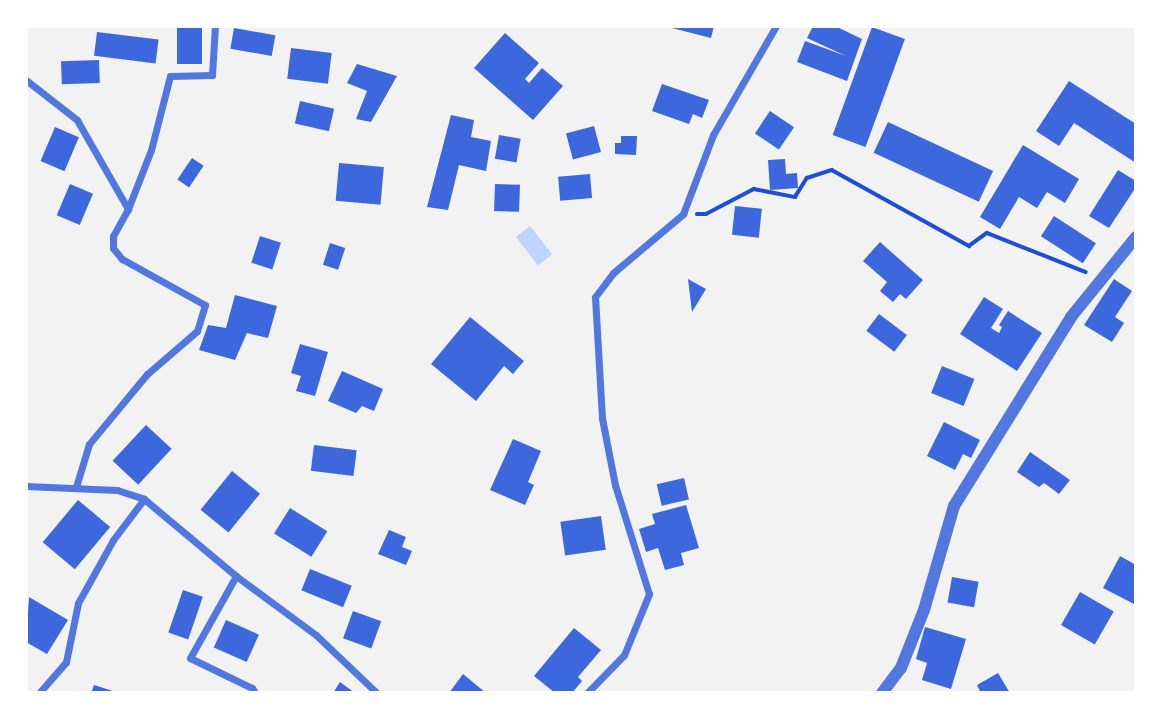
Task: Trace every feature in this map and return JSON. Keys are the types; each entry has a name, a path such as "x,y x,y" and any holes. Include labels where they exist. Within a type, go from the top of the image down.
{"street":[{"path":"76,487 89,444 147,374 197,331 205,304 122,259 113,248 113,236 128,209 151,150 170,76 212,75 215,26"},
{"path":"587,693 624,655 649,594 618,496 602,418 596,297 613,273 683,214 713,135 776,26"},
{"path":"26,80 76,120 128,209"},
{"path":"882,693 901,668 924,610 954,506 1071,317 1136,237"},
{"path":"26,485 117,490 144,499 236,576 316,635 377,693"},
{"path":"39,693 66,662 78,603 113,540 144,499"},
{"path":"236,576 190,658 252,688 255,693"}],"path":[{"path":"683,214 706,214 754,189 795,197 807,178 832,170 969,246 987,233 1101,278"}],"water":[{"path":"530,226 552,254 538,265 516,237"}],"building":[{"path":"177,26 202,26 202,64 177,64"},
{"path":"668,26 714,26 711,38 668,27"},
{"path":"813,26 835,26 862,39 847,81 797,62 805,41 846,56 807,38"},
{"path":"872,27 905,39 866,147 833,135"},
{"path":"234,28 275,35 272,56 230,49"},
{"path":"97,32 159,40 156,63 94,56"},
{"path":"505,33 539,63 525,79 529,83 542,68 563,86 533,120 474,68"},
{"path":"291,48 332,53 328,84 287,79"},
{"path":"99,60 100,83 62,84 61,61"},
{"path":"357,64 397,76 371,122 356,119 367,91 347,83"},
{"path":"1069,81 1136,124 1136,163 1074,123 1059,146 1036,131"},
{"path":"662,84 709,100 702,118 693,114 689,124 652,111"},
{"path":"300,101 334,109 329,131 295,123"},
{"path":"770,111 794,127 779,150 755,133"},
{"path":"451,115 474,120 471,137 491,141 486,171 459,165 448,210 427,207"},
{"path":"888,122 993,171 979,202 874,153"},
{"path":"594,126 601,152 573,160 566,134"},
{"path":"55,127 79,137 64,171 41,161"},
{"path":"499,135 521,139 516,162 495,159"},
{"path":"621,136 637,136 636,155 615,154 615,143 621,143"},
{"path":"1023,145 1079,179 1065,203 1047,192 1037,208 1019,197 1000,229 980,217"},
{"path":"192,158 204,166 189,187 177,180"},
{"path":"785,159 786,174 797,173 798,188 770,190 768,160"},
{"path":"339,163 384,167 381,205 336,201"},
{"path":"1118,170 1136,181 1136,187 1109,228 1089,216"},
{"path":"590,174 592,198 560,201 558,177"},
{"path":"70,184 93,194 80,225 57,215"},
{"path":"495,184 520,185 519,212 494,211"},
{"path":"735,206 762,209 759,238 732,235"},
{"path":"1054,216 1096,243 1083,263 1041,236"},
{"path":"260,236 281,243 272,269 251,263"},
{"path":"880,242 923,280 906,299 900,294 893,302 880,291 887,282 863,261"},
{"path":"330,243 345,248 338,270 323,265"},
{"path":"688,279 706,289 692,312"},
{"path":"1114,279 1132,291 1115,317 1124,323 1112,342 1084,325"},
{"path":"235,295 277,306 268,338 247,333 235,360 199,350 208,325 226,328"},
{"path":"984,297 1003,309 991,328 999,333 1002,327 999,325 1008,311 1042,333 1017,371 960,334"},
{"path":"879,314 907,335 894,352 866,331"},
{"path":"470,317 524,361 513,374 504,366 476,401 431,364"},
{"path":"300,344 328,352 315,396 296,391 301,376 291,373"},
{"path":"942,366 974,379 964,406 931,393"},
{"path":"342,371 383,389 374,411 362,406 356,413 328,401"},
{"path":"944,422 980,440 971,458 963,454 955,470 927,456"},
{"path":"146,425 172,449 138,485 113,461"},
{"path":"513,439 541,451 528,482 534,485 525,505 490,490"},
{"path":"314,445 357,450 354,476 311,471"},
{"path":"1030,452 1070,480 1059,494 1044,483 1039,487 1017,472"},
{"path":"232,471 260,494 229,533 201,510"},
{"path":"684,478 689,499 662,506 657,484"},
{"path":"78,500 110,527 75,569 43,542"},
{"path":"686,505 699,548 681,553 684,565 665,570 658,548 646,552 639,529 655,524 652,514"},
{"path":"290,508 327,531 311,557 274,533"},
{"path":"601,516 606,550 565,555 560,522"},
{"path":"389,530 406,537 402,547 412,551 406,565 378,554"},
{"path":"1120,556 1136,565 1136,605 1103,588"},
{"path":"310,569 352,586 343,607 301,590"},
{"path":"952,577 979,582 974,607 947,603"},
{"path":"183,590 203,597 188,639 168,633"},
{"path":"1080,592 1114,612 1095,644 1061,625"},
{"path":"29,597 68,620 47,654 26,642"},
{"path":"353,611 381,621 371,649 343,638"},
{"path":"226,620 259,635 247,662 214,647"},
{"path":"925,627 966,639 951,689 922,680 927,663 916,659"},
{"path":"574,628 601,650 578,677 582,681 572,693 555,693 534,676"},
{"path":"998,673 1010,693 981,693 977,685"},
{"path":"463,674 486,693 449,693"},
{"path":"340,682 355,693 333,693"},
{"path":"94,685 116,692 116,693 91,693"}]}
